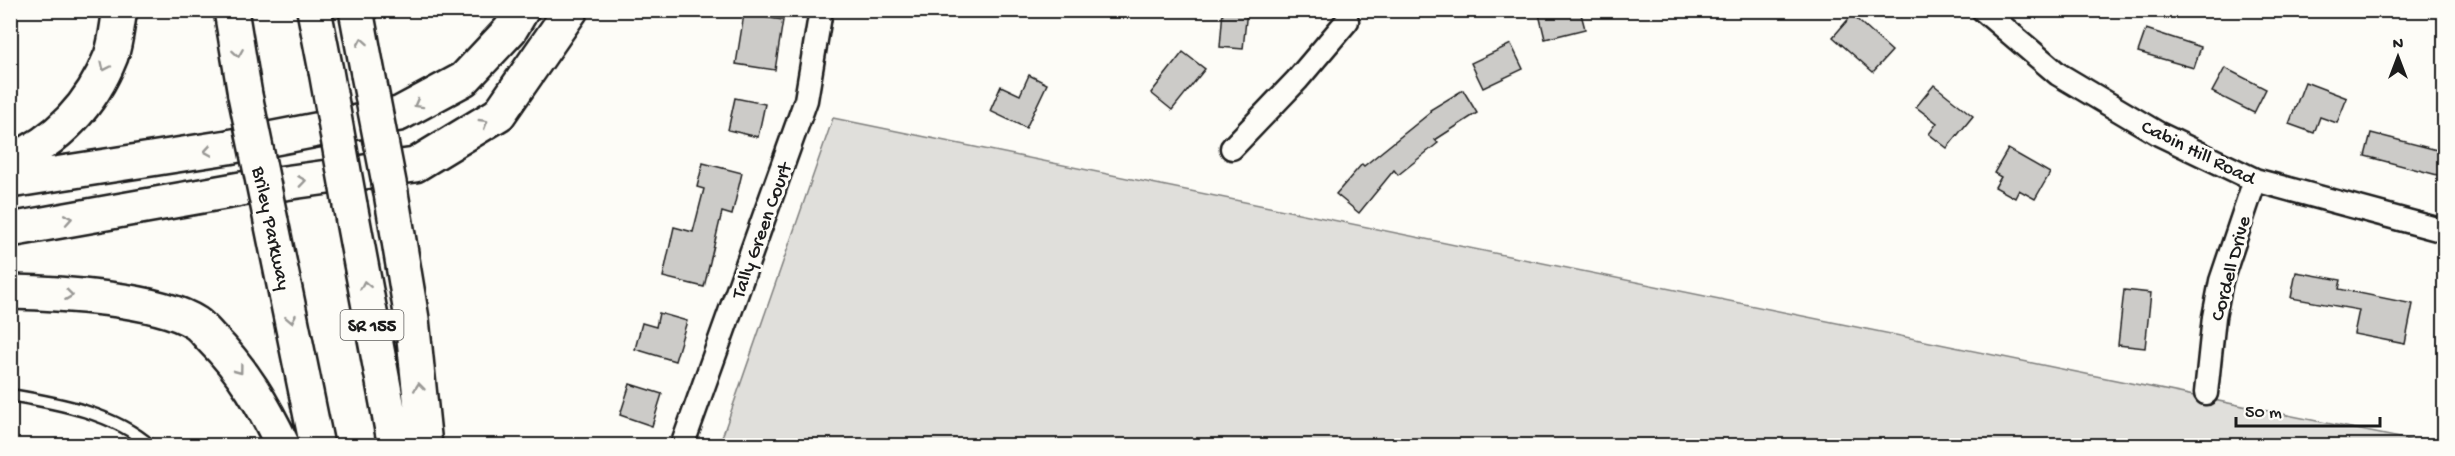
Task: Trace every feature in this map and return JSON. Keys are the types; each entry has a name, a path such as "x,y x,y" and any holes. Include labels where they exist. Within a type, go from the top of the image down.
{"highway":[{"path":"10,161 27,154 71,121 91,97 111,55 120,10"},
{"name":"Briley Parkway","path":"231,10 245,95 317,446"},
{"name":"SR 155","path":"314,10 395,446"},
{"path":"356,10 391,193 412,319 425,446"},
{"path":"10,181 228,147 399,114 464,79 510,30 522,10"},
{"path":"10,230 241,189 415,165 499,114 571,10"},
{"path":"10,292 63,294 162,308 196,323 227,354 262,401 283,446"}],"street":[{"name":"Tally Green Court","path":"682,446 806,100 821,10"},
{"name":"Cabin Hill Road","path":"1983,10 2058,74 2159,134 2255,180 2445,231"},
{"path":"1232,148 1297,80 1351,14"},
{"name":"Cordell Drive","path":"2206,393 2214,317 2221,281 2255,180"}],"lane":[{"path":"10,395 80,411 127,429 151,446"}],"shaded area":[{"path":"833,118 2434,445 719,446"}],"building":[{"path":"1223,10 1247,10 1243,49 1220,47"},
{"path":"1553,10 1580,10 1585,29 1545,39 1539,14"},
{"path":"744,14 783,20 775,70 736,64"},
{"path":"1852,15 1892,51 1873,72 1833,37"},
{"path":"2146,29 2201,47 2194,68 2138,52"},
{"path":"1511,44 1523,69 1483,88 1471,63"},
{"path":"1183,52 1205,69 1172,110 1151,93"},
{"path":"2225,68 2266,89 2254,113 2212,92"},
{"path":"1029,75 1047,84 1026,128 990,111 1001,86 1020,95"},
{"path":"2305,82 2347,98 2337,123 2320,117 2314,133 2289,124"},
{"path":"1934,85 1973,116 1947,148 1929,134 1937,123 1916,107"},
{"path":"1463,90 1477,113 1435,140 1438,143 1398,175 1394,170 1359,213 1336,194 1362,164 1364,166 1431,112 1430,110"},
{"path":"735,98 765,104 758,137 728,130"},
{"path":"2371,133 2445,152 2445,177 2365,156"},
{"path":"2008,149 2050,173 2035,199 2019,190 2015,198 1995,187 2001,177 1994,173"},
{"path":"703,163 742,173 732,215 722,212 704,287 663,277 674,227 693,232 704,189 697,187"},
{"path":"2296,272 2341,280 2339,289 2413,304 2405,344 2354,334 2359,310 2291,298"},
{"path":"2124,290 2151,293 2145,348 2118,345"},
{"path":"659,313 687,321 675,361 635,349 642,323 656,327"},
{"path":"630,384 662,394 652,426 620,415"}]}
